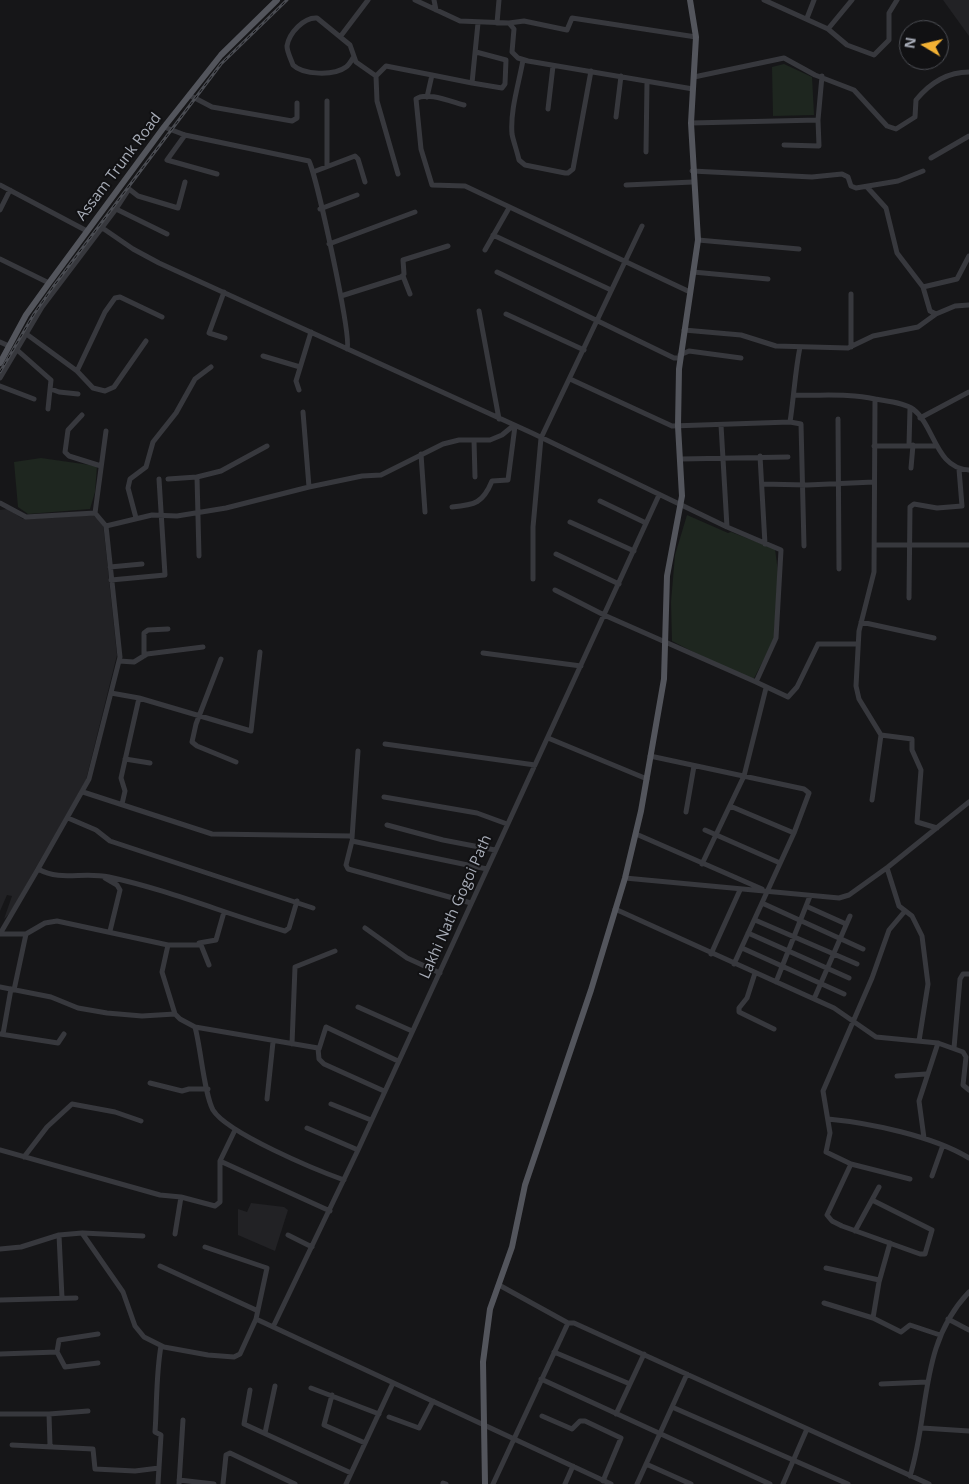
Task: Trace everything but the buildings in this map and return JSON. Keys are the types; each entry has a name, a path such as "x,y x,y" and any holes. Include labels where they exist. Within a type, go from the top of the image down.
{"main road":[{"name":"Assam Trunk Road","path":"0,363 12,348 49,283 164,127 221,55 277,0"},
{"path":"485,1484 483,1378 485,1334 490,1308 515,1238 527,1180 591,990 625,878 647,779 664,679 666,641 664,613 668,564 681,506 681,459 678,426 680,356 698,240 692,171 691,123 696,37 690,0"}],"street":[{"path":"340,37 368,0"},
{"path":"415,0 460,21 497,24 524,21 568,30 572,18 696,37"},
{"path":"434,0 436,10"},
{"path":"497,24 499,0"},
{"path":"764,0 807,18 828,29 847,45 856,47 869,54 878,54 889,40 889,13 897,0"},
{"path":"807,18 814,0"},
{"path":"828,29 852,0"},
{"path":"353,58 347,67 335,72 306,71 293,65 287,45 294,31 309,19 317,18 350,45 353,58 365,70 376,76"},
{"path":"472,83 478,23"},
{"path":"509,23 514,29 512,52 523,60 693,89"},
{"path":"398,174 376,98 376,76 386,66 502,88 505,84 506,60 476,52"},
{"path":"694,77 784,58 854,90 887,126 896,129 913,120 917,114 916,100 932,85 952,72 969,72"},
{"path":"523,60 512,122 512,136 516,142 519,160 525,165 565,173 573,169 591,71"},
{"path":"548,110 553,66"},
{"path":"427,97 432,75"},
{"path":"616,117 621,76"},
{"path":"784,145 819,146 819,90 822,76"},
{"path":"646,152 647,82"},
{"path":"189,95 212,107 292,122 296,120 297,103"},
{"path":"464,105 427,97 418,97 415,102 421,149 432,185 465,186 690,292"},
{"path":"326,100 327,166"},
{"path":"691,123 818,120"},
{"path":"164,127 185,135 307,160 313,172 341,296 348,331 347,349"},
{"path":"185,135 166,160 217,174"},
{"path":"931,158 969,136"},
{"path":"313,172 357,156 365,182"},
{"path":"692,171 812,177 842,174 848,177 852,187 867,187 898,180 923,171"},
{"path":"0,378 12,348 116,209 129,188 138,196 178,208 185,182"},
{"path":"626,185 693,182"},
{"path":"0,185 87,230"},
{"path":"867,187 886,208 900,259 909,266 923,286 930,312 936,314"},
{"path":"0,210 10,190"},
{"path":"320,209 357,195"},
{"path":"485,250 509,208"},
{"path":"116,209 167,234"},
{"path":"329,244 415,212"},
{"path":"533,579 533,527 541,438 642,226"},
{"path":"101,227 133,249 159,263 541,438 659,496 781,550 777,629 774,644 756,682"},
{"path":"494,235 612,290"},
{"path":"698,240 799,249"},
{"path":"410,294 403,276 402,260 448,246"},
{"path":"923,286 957,279 969,256"},
{"path":"0,259 49,283"},
{"path":"497,272 674,358 689,352 741,358"},
{"path":"693,272 768,279"},
{"path":"341,296 403,276"},
{"path":"224,292 208,333 226,338"},
{"path":"851,294 851,347"},
{"path":"77,371 105,312 115,298 120,297 162,317"},
{"path":"684,330 741,335 776,346 851,347 873,336 918,327 936,314 955,306 969,305"},
{"path":"479,311 499,419"},
{"path":"506,314 584,350"},
{"path":"298,390 296,381 311,332"},
{"path":"25,333 77,371 93,388 105,391 111,389 146,341"},
{"path":"0,342 12,348 52,380 48,409"},
{"path":"790,422 794,395 793,383 800,347"},
{"path":"263,356 300,367"},
{"path":"136,518 129,495 130,479 146,467 153,442 176,413 195,379 211,367"},
{"path":"570,379 657,420 678,426 790,422 801,424 803,428 804,546"},
{"path":"0,386 34,399"},
{"path":"51,389 78,394"},
{"path":"920,418 969,392"},
{"path":"794,395 828,397 849,394 910,408 920,418 936,446 959,469 962,487 962,506 937,508 911,505 909,598"},
{"path":"872,800 881,735 857,694 856,644 873,583 875,544 875,399"},
{"path":"910,408 911,468"},
{"path":"303,412 309,487"},
{"path":"82,416 68,430 65,452 69,456 101,466"},
{"path":"838,419 839,569"},
{"path":"721,425 727,527"},
{"path":"106,526 152,515 198,514 309,487 381,474 421,454 453,441 490,440 502,435 514,426"},
{"path":"452,507 474,504 485,495 492,481 508,480 514,426"},
{"path":"0,934 89,779 119,661 120,649 106,526 95,513 106,431"},
{"path":"474,440 475,477"},
{"path":"168,479 197,477 221,471 267,446"},
{"path":"874,446 936,446"},
{"path":"421,454 425,512"},
{"path":"760,456 765,544"},
{"path":"681,459 760,456 788,457"},
{"path":"959,469 969,470"},
{"path":"197,477 199,556"},
{"path":"111,580 165,575 159,479"},
{"path":"762,484 803,485 874,482"},
{"path":"962,487 969,487"},
{"name":"Lakhi Nath Gogoi Path","path":"273,1327 330,1211 659,496"},
{"path":"600,501 646,523"},
{"path":"0,503 26,517 95,513"},
{"path":"570,522 634,551"},
{"path":"875,544 969,544"},
{"path":"556,554 618,584"},
{"path":"110,567 142,564"},
{"path":"555,590 604,615 788,697 797,687 818,644 856,644"},
{"path":"861,622 934,638"},
{"path":"144,656 143,636 146,631 168,629"},
{"path":"119,661 134,662 144,656 203,646"},
{"path":"112,693 200,714 253,730 260,652"},
{"path":"483,653 580,666"},
{"path":"221,659 192,734 193,744 236,762"},
{"path":"702,864 744,776 766,688"},
{"path":"122,804 125,791 121,780 139,698"},
{"path":"881,735 912,739 912,750 921,770 917,823 929,824 937,828"},
{"path":"548,738 647,779"},
{"path":"384,744 535,765"},
{"path":"358,751 352,838 346,865 348,869 471,904"},
{"path":"650,756 807,791 808,797 794,833 734,964"},
{"path":"125,759 150,763"},
{"path":"686,812 694,766"},
{"path":"83,792 212,834 352,838 487,869"},
{"path":"384,797 477,813 507,824"},
{"path":"625,878 839,898 849,895 887,868 969,802"},
{"path":"730,806 794,833"},
{"path":"68,818 96,830 110,841 297,901 313,908"},
{"path":"387,825 443,840 495,850"},
{"path":"705,830 780,863"},
{"path":"636,834 768,892"},
{"path":"887,868 899,906 912,916 921,932 927,970 927,997 919,1041"},
{"path":"38,869 56,877 86,874 100,875 144,886 287,931 297,901"},
{"path":"100,875 119,887 110,931"},
{"path":"711,954 740,890"},
{"path":"776,982 808,906 810,896"},
{"path":"762,904 864,949"},
{"path":"808,906 846,924"},
{"path":"615,909 814,999 854,1021 876,1037 938,1043 954,1048 965,1054 962,1085 969,1090"},
{"path":"905,911 889,930 854,1021 823,1091 830,1133 826,1152 851,1164 910,1179"},
{"path":"0,934 26,934 50,921 110,931 168,945 198,944 216,940 224,912"},
{"path":"814,999 850,916"},
{"path":"755,920 857,964"},
{"path":"365,928 407,958 440,973"},
{"path":"748,933 849,978"},
{"path":"26,934 2,1034 58,1043 64,1034"},
{"path":"198,944 203,947 209,964"},
{"path":"168,945 162,972 175,1014 180,1019 195,1028 272,1042 319,1048"},
{"path":"742,948 844,994"},
{"path":"292,1044 295,967 335,951"},
{"path":"754,973 747,998 739,1008 739,1012 774,1029"},
{"path":"954,1048 960,979 962,975 969,974"},
{"path":"0,987 51,997 78,1008 107,1013 142,1016 175,1014"},
{"path":"358,1007 412,1031"},
{"path":"384,1091 324,1064 319,1059 319,1048 325,1027 398,1061"},
{"path":"195,1028 214,1110 235,1130 344,1180"},
{"path":"267,1099 272,1042"},
{"path":"924,1138 919,1101 926,1074 938,1043"},
{"path":"897,1076 926,1074"},
{"path":"150,1083 182,1091 189,1089 208,1090"},
{"path":"24,1157 57,1115 72,1104 115,1112 141,1121"},
{"path":"331,1104 371,1120"},
{"path":"828,1119 858,1123 924,1138 969,1158"},
{"path":"307,1128 358,1150"},
{"path":"0,1150 145,1191 181,1197 215,1206 219,1204 220,1161 235,1130"},
{"path":"932,1176 943,1145"},
{"path":"220,1161 330,1211"},
{"path":"851,1164 827,1215 836,1224 923,1255 926,1252 933,1231 872,1200"},
{"path":"855,1231 879,1187"},
{"path":"175,1234 181,1197"},
{"path":"82,1232 123,1292 139,1332 161,1346 208,1355 234,1357 240,1354 256,1319 256,1310 267,1268 205,1247"},
{"path":"0,1249 21,1247 59,1235 82,1232 142,1236"},
{"path":"59,1235 62,1298"},
{"path":"288,1235 312,1246"},
{"path":"873,1318 880,1280 890,1243"},
{"path":"160,1266 256,1310"},
{"path":"826,1268 880,1280"},
{"path":"499,1285 568,1323 574,1323 644,1354 929,1484"},
{"path":"910,1476 922,1428 927,1382 940,1334 948,1318 968,1295"},
{"path":"0,1300 76,1298"},
{"path":"824,1303 873,1318 902,1332 910,1325 940,1334"},
{"path":"948,1318 969,1330"},
{"path":"256,1319 611,1484"},
{"path":"493,1484 516,1439 568,1323"},
{"path":"98,1334 59,1340 57,1352 65,1367 98,1363"},
{"path":"158,1484 161,1435 154,1432 159,1379 157,1369 161,1346"},
{"path":"0,1354 57,1352"},
{"path":"554,1352 630,1384"},
{"path":"616,1414 644,1354"},
{"path":"637,1484 688,1374"},
{"path":"541,1380 770,1484"},
{"path":"881,1384 927,1382"},
{"path":"346,1484 393,1383"},
{"path":"265,1433 274,1386"},
{"path":"311,1388 378,1414"},
{"path":"250,1390 244,1424 352,1473"},
{"path":"332,1395 324,1425 365,1443"},
{"path":"389,1417 419,1428 433,1401"},
{"path":"672,1407 848,1484"},
{"path":"0,1414 49,1414 88,1411"},
{"path":"49,1414 50,1445"},
{"path":"542,1416 572,1429 580,1421 584,1421 621,1438 603,1480"},
{"path":"184,1420 179,1482 214,1484"},
{"path":"922,1428 969,1431"},
{"path":"783,1484 807,1429"},
{"path":"12,1445 50,1445 93,1449 95,1469 120,1471 159,1468"},
{"path":"223,1484 226,1455 230,1453 294,1484"},
{"path":"646,1464 691,1484"},
{"path":"565,1484 573,1466"}],"shaded area":[{"path":"943,0 969,0 969,36"},
{"path":"784,64 812,77 814,115 773,116 772,67"},
{"path":"41,458 97,466 95,492 90,509 28,514 18,507 14,462"},
{"path":"8,509 23,519 93,515 103,523 117,655 86,780 10,913 4,919 12,896 7,895 0,911 0,510"},
{"path":"687,515 728,533 731,532 775,549 778,572 774,640 752,682 672,641 671,602 675,555"},
{"path":"251,1203 284,1207 288,1210 275,1251 238,1235 238,1209 247,1212"}],"railway":[{"path":"0,372 34,314 53,287 221,64 287,0"}]}
